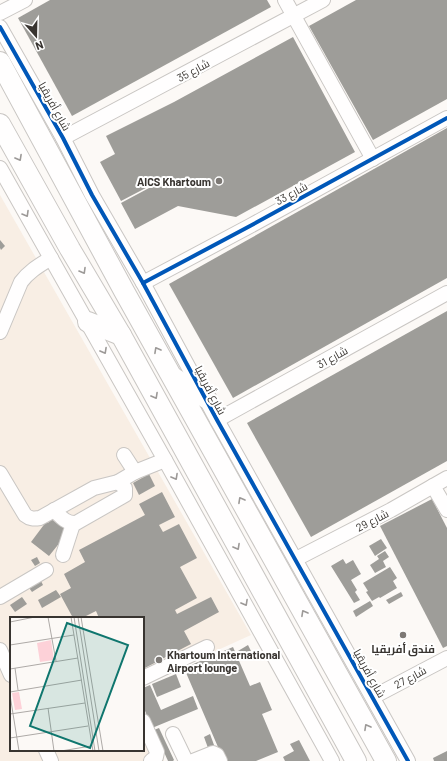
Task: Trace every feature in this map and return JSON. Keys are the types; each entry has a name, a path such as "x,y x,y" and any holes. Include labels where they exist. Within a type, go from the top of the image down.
{"highway":[{"path":"0,62 41,140 171,376 386,761"},
{"path":"0,124 62,235 121,335 356,761"},
{"path":"88,322 121,335"},
{"path":"171,376 206,398"}],"street":[{"path":"0,13 24,0"},
{"path":"285,0 373,159"},
{"name":"شارع 35","path":"62,138 323,0"},
{"name":"شارع أفريقيا","path":"0,27 92,195 143,282 217,420 408,761"},
{"name":"شارع 33","path":"143,282 447,118"},
{"path":"0,168 165,460 327,759"},
{"path":"0,332 21,282 26,275 51,258"},
{"name":"شارع 31","path":"217,420 447,292"},
{"path":"124,454 135,472"},
{"path":"0,473 25,516 35,519 40,518 94,488 118,482 135,472 165,460"},
{"name":"شارع 29","path":"296,560 392,510 447,478"},
{"path":"54,510 66,522 72,524 79,522 125,495 125,488 118,482"},
{"path":"433,486 447,510"},
{"path":"63,555 72,524"},
{"path":"0,597 46,570"},
{"path":"144,678 207,647"},
{"path":"0,650 10,672"},
{"name":"شارع 27","path":"373,697 447,658"},
{"path":"144,723 157,752 156,757 151,761"},
{"path":"173,734 186,761"},
{"path":"46,751 51,761"},
{"path":"193,761 213,753 217,755 220,761"}],"shaded area":[{"path":"0,195 251,635 144,684 144,617 10,617 10,751 144,751 144,716 164,761 0,761"}],"building":[{"path":"50,0 267,0 271,7 72,116 18,18"},
{"path":"356,0 447,0 447,99 373,140 309,26"},
{"path":"293,37 355,152 236,217 178,206 135,229 121,203 164,180 161,175 163,179 121,201 100,162 115,154 106,136 174,102"},
{"path":"447,128 447,278 233,398 169,284"},
{"path":"0,240 5,246 1,250 0,248"},
{"path":"447,311 447,461 311,537 247,423"},
{"path":"149,474 155,486 139,495 133,483"},
{"path":"162,492 175,517 159,525 163,532 179,524 197,558 180,567 197,598 175,610 177,614 211,597 219,612 184,631 191,644 144,668 144,617 99,617 96,611 84,617 72,617 60,594 71,588 64,574 85,562 79,550 145,515 139,504"},
{"path":"432,499 447,528 447,646 443,648 380,526"},
{"path":"51,519 67,530 65,536 49,556 31,542 46,522 48,523"},
{"path":"381,539 387,548 375,556 369,546"},
{"path":"385,551 389,557 383,561 386,567 375,573 370,565 379,559 377,556"},
{"path":"37,557 40,563 35,566 31,560"},
{"path":"343,559 346,564 353,560 361,574 351,580 357,590 355,592 360,600 354,603 331,566"},
{"path":"390,567 397,578 393,581 397,588 372,601 366,592 368,591 363,583"},
{"path":"39,577 43,585 32,592 27,585"},
{"path":"56,590 61,597 42,608 38,600"},
{"path":"401,592 403,596 389,604 386,600"},
{"path":"22,597 27,604 15,612 10,605"},
{"path":"370,601 373,606 356,617 353,611"},
{"path":"248,645 251,651 241,657 238,651"},
{"path":"233,647 250,686 260,682 272,710 262,714 278,752 256,761 224,761 184,668"},
{"path":"176,674 181,687 157,697 152,684"},
{"path":"150,685 161,710 193,696 198,709 152,728 144,708 144,688"},
{"path":"159,728 174,760 173,761 168,761 154,730"},
{"path":"210,734 214,745 208,748 204,737"},
{"path":"299,740 310,761 285,761 283,757 294,751 290,744"},
{"path":"447,751 447,761 434,761 433,758"}],"cycle path":[{"path":"0,27 63,138 92,195 143,283 217,420 408,761"},
{"path":"143,283 447,118"}],"place":[{"name":"AICS Khartoum","path":"219,181"},
{"name":"فندق أفريقيا","path":"403,635"},
{"name":"Khartoum International Airport lounge","path":"159,660"}]}
